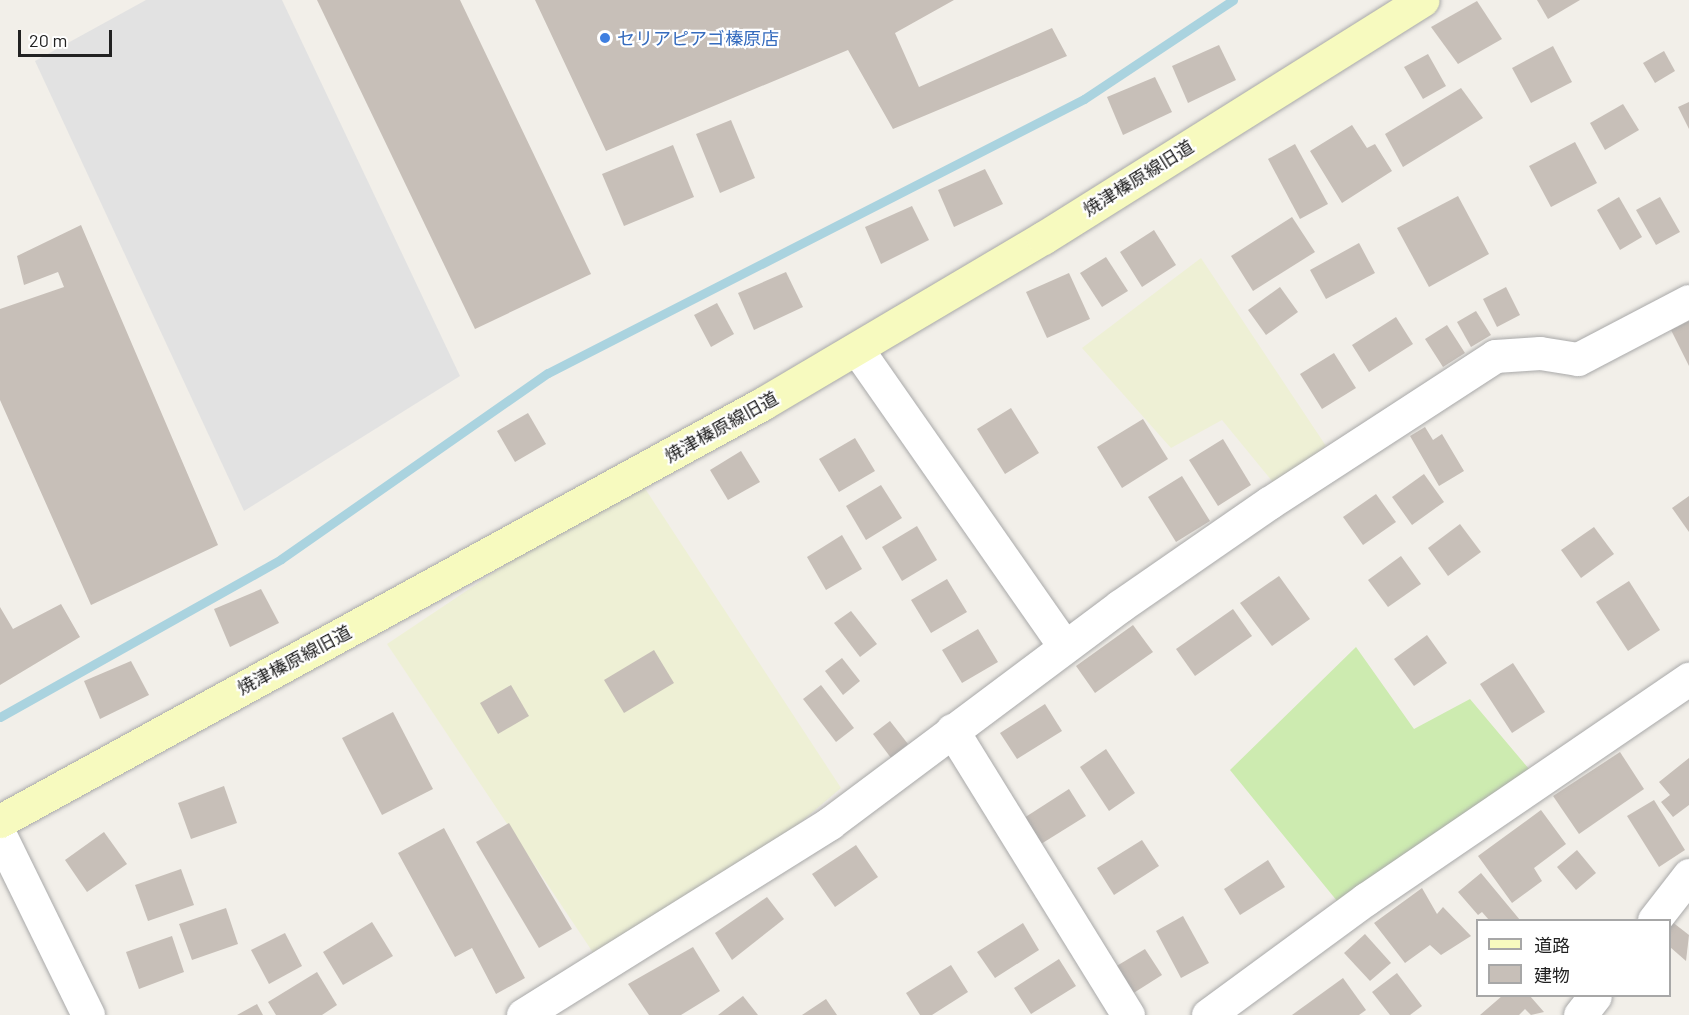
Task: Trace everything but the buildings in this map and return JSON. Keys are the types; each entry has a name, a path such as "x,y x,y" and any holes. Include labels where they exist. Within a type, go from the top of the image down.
{"street":[{"name":"焼津榛原線旧道","path":"0,821 633,476 857,349 1043,238 1422,0"},
{"path":"524,1015 830,823 1064,646 1269,503 1495,356 1540,353 1578,359 1689,301"},
{"path":"857,349 1064,646"},
{"path":"1208,1015 1376,892 1684,694"},
{"path":"952,730 1128,1015"},
{"path":"0,835 88,1015"},
{"path":"1656,919 1689,875"},
{"path":"1580,1015 1594,997"}],"green space":[{"path":"1201,258 1326,446 1276,486 1222,420 1171,448 1082,348"},
{"path":"644,487 841,788 781,839 598,960 387,644 523,553"},
{"path":"1356,647 1414,729 1470,699 1529,769 1342,907 1230,770"}],"shaded area":[{"path":"146,0 282,0 460,376 244,511 35,61"}],"waterway":[{"path":"0,717 281,559 548,373 1084,99 1233,0"}],"place":[{"name":"セリアピアゴ榛原店","path":"605,38"}]}
